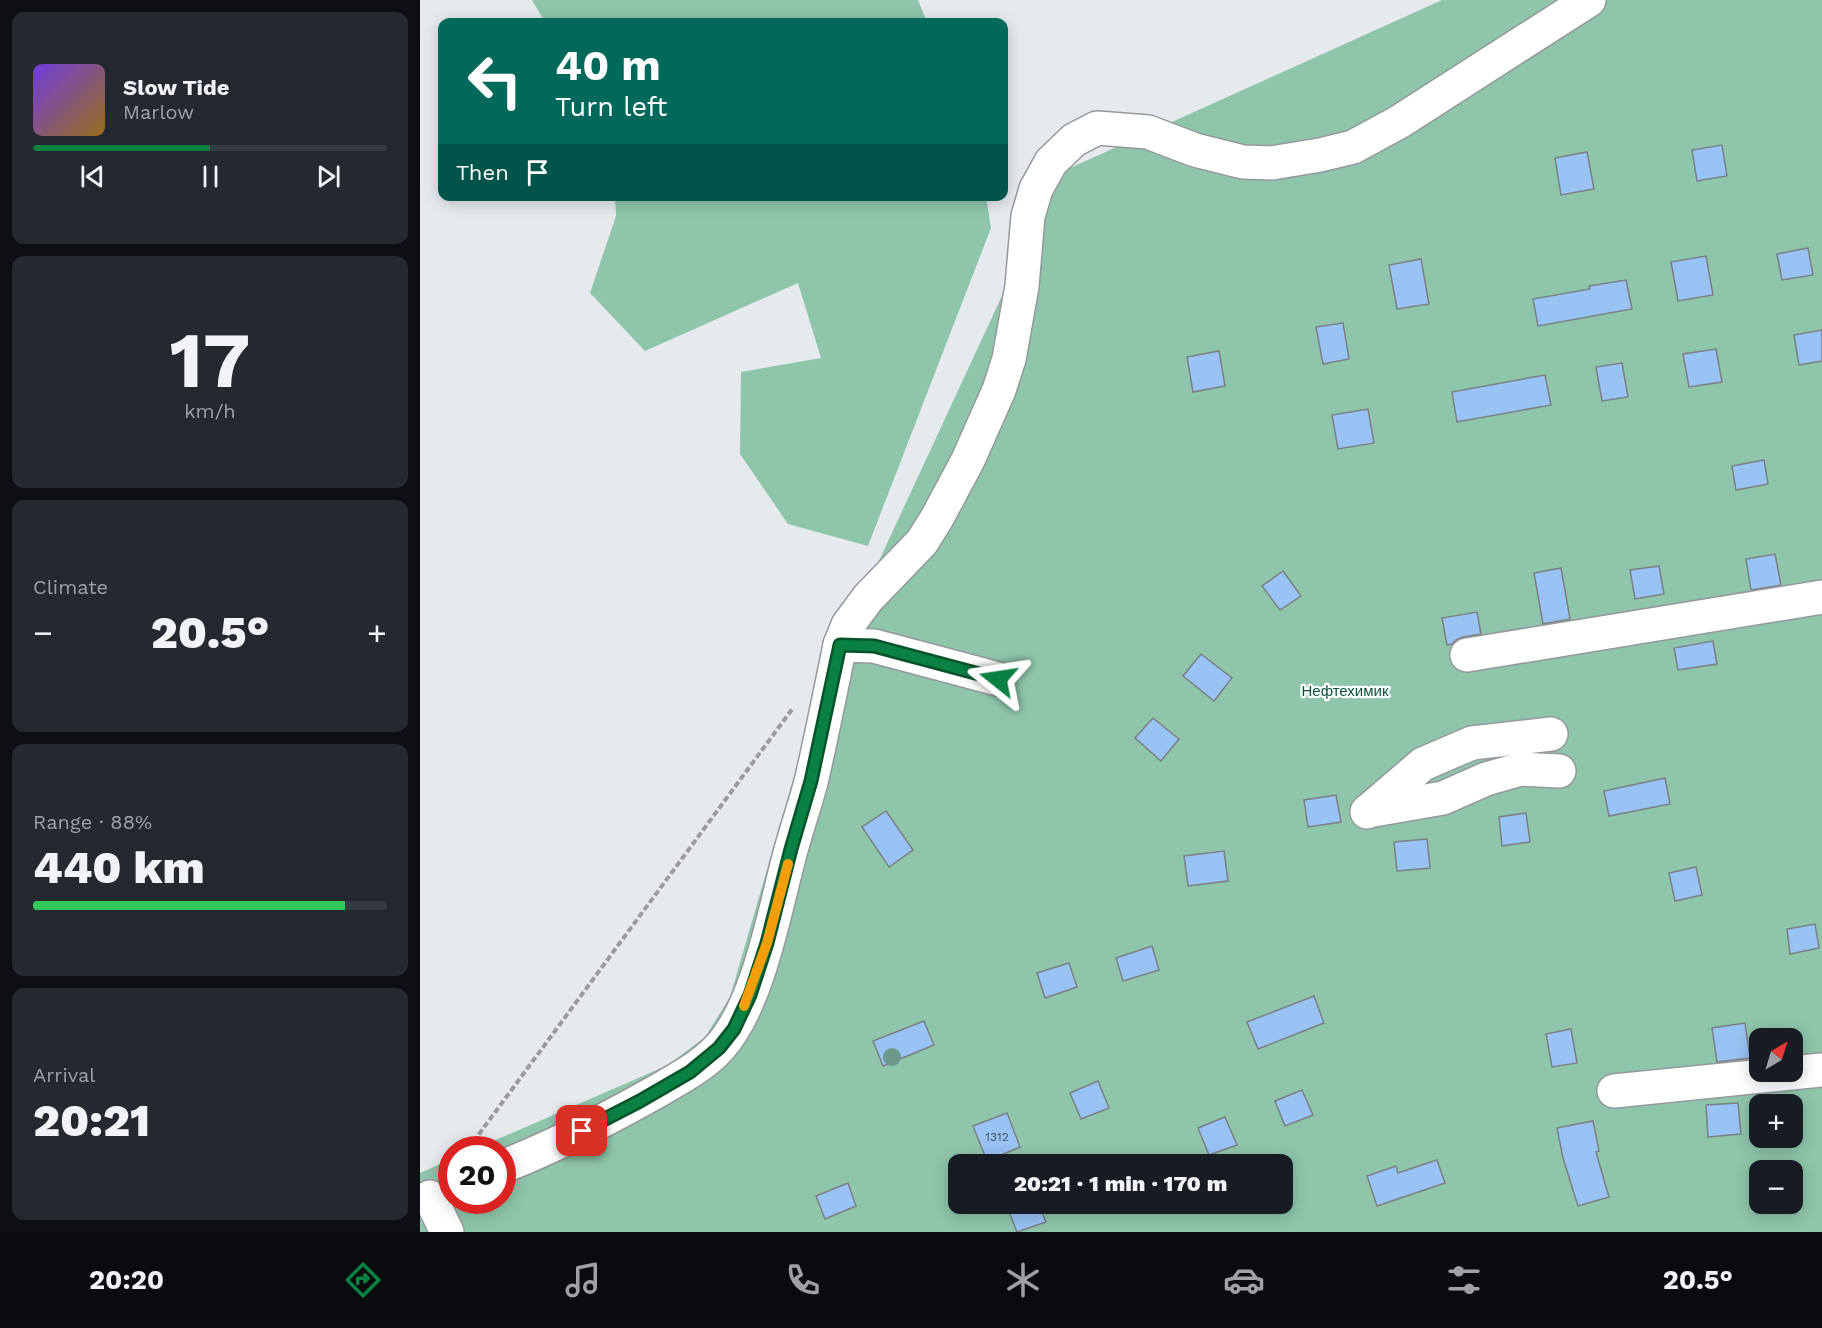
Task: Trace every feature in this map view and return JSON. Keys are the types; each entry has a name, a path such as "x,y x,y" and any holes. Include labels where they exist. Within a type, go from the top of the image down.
{"street":[{"path":"516,1161 544,1150 640,1101 690,1072 719,1048 734,1029 750,995 767,943 811,781 840,645 848,625 868,598 922,542 938,518 968,460 999,390 1009,359 1022,286 1028,216 1036,189 1051,162 1074,140 1097,128 1148,132 1195,150 1243,162 1272,163 1353,147 1399,122 1589,0"},
{"path":"1467,655 1822,597"},
{"path":"840,645 874,646 998,679"},
{"path":"1551,734 1472,743 1424,764 1367,812 1443,798 1486,779 1521,769 1558,771"},
{"path":"1614,1090 1822,1070"},
{"path":"434,1196 447,1232"}],"path":[{"path":"478,1136 798,702"}],"green space":[{"path":"532,0 918,0 925,18 543,18"},
{"name":"Нефтехимик","path":"1442,0 1822,0 1822,1232 420,1232 420,1173 438,1165 438,1214 516,1214 516,1136 505,1136 668,1065 705,1037 730,997 819,690 1059,173"},
{"path":"615,201 987,201 991,228 868,546 788,524 740,454 741,372 821,358 798,283 645,351 590,293 616,216"}],"building":[{"path":"1722,145 1727,176 1697,181 1692,150"},
{"path":"1587,152 1594,189 1561,195 1555,158"},
{"path":"1808,248 1813,275 1782,280 1777,254"},
{"path":"1706,256 1713,295 1678,301 1671,262"},
{"path":"1421,259 1429,304 1397,309 1389,265"},
{"path":"1626,280 1632,309 1538,326 1533,299"},
{"path":"1343,323 1349,359 1323,364 1316,327"},
{"path":"1822,330 1822,361 1799,365 1794,335"},
{"path":"1716,349 1722,382 1689,387 1683,354"},
{"path":"1219,351 1225,386 1193,392 1187,357"},
{"path":"1622,363 1628,397 1602,401 1596,367"},
{"path":"1545,375 1551,405 1457,422 1452,392"},
{"path":"1368,409 1374,443 1338,449 1332,415"},
{"path":"1764,460 1768,484 1736,490 1732,466"},
{"path":"1775,554 1781,585 1751,590 1746,559"},
{"path":"1659,566 1664,594 1635,599 1630,570"},
{"path":"1561,568 1570,619 1543,624 1534,573"},
{"path":"1283,571 1301,596 1280,610 1262,586"},
{"path":"1477,612 1481,634 1463,637 1447,645 1442,618"},
{"path":"1713,641 1717,664 1678,670 1674,648"},
{"path":"1201,654 1232,678 1214,701 1183,676"},
{"path":"1153,718 1179,739 1161,761 1135,738"},
{"path":"1665,778 1670,804 1609,816 1604,791"},
{"path":"1336,795 1341,822 1308,827 1304,800"},
{"path":"886,811 913,850 889,867 862,827"},
{"path":"1526,813 1530,842 1502,846 1499,817"},
{"path":"1427,839 1430,868 1397,871 1394,842"},
{"path":"1224,851 1228,881 1188,886 1184,856"},
{"path":"1696,867 1702,895 1675,901 1669,873"},
{"path":"1815,924 1819,948 1790,954 1787,929"},
{"path":"1152,946 1159,970 1123,981 1116,958"},
{"path":"1069,963 1077,987 1045,998 1037,973"},
{"path":"1314,996 1324,1023 1258,1049 1247,1022"},
{"path":"924,1021 934,1045 883,1066 873,1041"},
{"path":"1745,1023 1749,1058 1717,1062 1712,1028"},
{"path":"1571,1029 1577,1063 1552,1067 1546,1034"},
{"path":"1098,1081 1109,1108 1081,1119 1070,1093"},
{"path":"1302,1090 1313,1115 1285,1126 1275,1101"},
{"path":"1738,1103 1741,1134 1708,1137 1706,1105"},
{"path":"1007,1113 1020,1147 1004,1154 984,1154 973,1126"},
{"path":"1225,1117 1237,1145 1209,1154 1198,1128"},
{"path":"1593,1121 1599,1151 1596,1152 1609,1197 1578,1206 1563,1158 1557,1128"},
{"path":"1437,1160 1445,1183 1377,1206 1367,1176 1396,1166 1398,1173"},
{"path":"848,1183 856,1206 825,1219 816,1196"},
{"path":"1010,1214 1043,1214 1046,1222 1017,1232"}],"slow traffic":[{"path":"744,1006 750,995 767,943 788,864"}],"route":[{"path":"582,1131 690,1072 719,1048 734,1029 750,995 767,943 811,781 840,645 874,646 998,679"}]}
